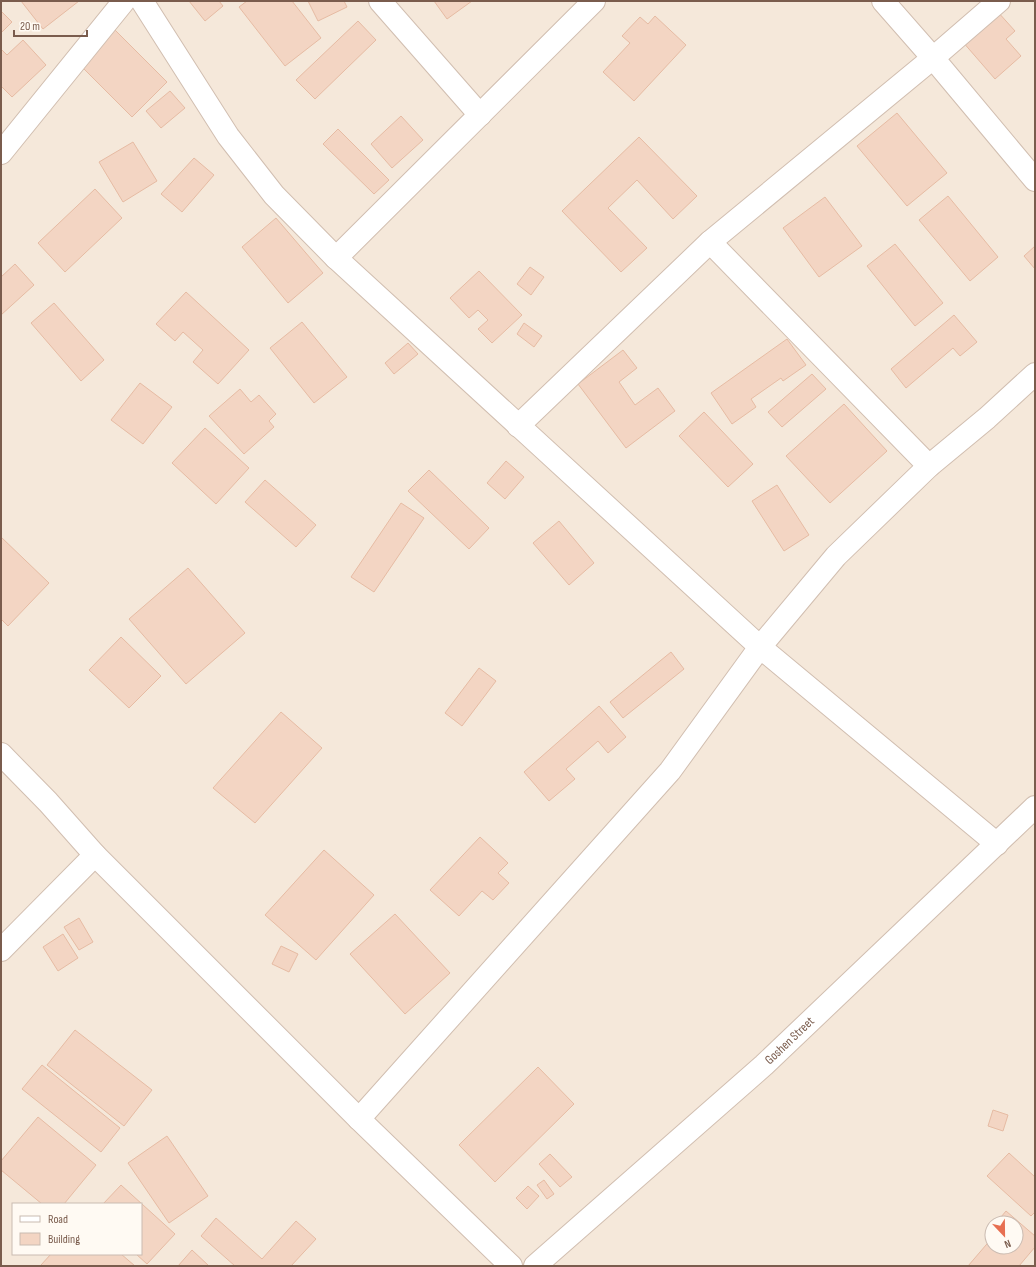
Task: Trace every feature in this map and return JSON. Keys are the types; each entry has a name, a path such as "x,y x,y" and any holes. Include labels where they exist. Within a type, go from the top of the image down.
{"street":[{"path":"1,153 124,1"},
{"path":"142,1 228,136 274,195 336,258 760,647 997,844"},
{"path":"380,1 480,115"},
{"path":"336,258 594,1"},
{"path":"883,1 933,58 1035,180"},
{"path":"518,426 710,242 933,58 999,1"},
{"path":"710,242 929,466"},
{"path":"359,1119 670,772 760,647 836,556 929,466 987,418 1035,374"},
{"path":"1,754 48,802 95,855 359,1119 511,1266"},
{"name":"Goshen Street","path":"535,1266 764,1065 1035,807"},
{"path":"1,950 95,855"}],"shaded area":[{"path":"1,1 1035,1 1035,1266 1,1266"}],"building":[{"path":"21,1 79,1 43,29"},
{"path":"189,1 219,1 223,6 205,21"},
{"path":"247,1 292,1 321,38 285,66 239,7"},
{"path":"308,1 344,1 347,7 318,21"},
{"path":"434,1 472,1 447,19"},
{"path":"1,11 12,22 1,33"},
{"path":"997,11 1015,31 1006,39 1021,56 995,79 962,41"},
{"path":"655,16 686,45 634,101 603,72 630,43 622,36 640,17 648,24"},
{"path":"358,21 376,40 315,99 296,80"},
{"path":"112,27 167,82 132,117 77,62"},
{"path":"23,40 46,65 12,97 1,86 1,49 7,55"},
{"path":"170,91 185,108 161,128 146,111"},
{"path":"897,113 947,173 907,206 857,146"},
{"path":"401,116 423,140 392,168 371,144"},
{"path":"338,129 389,180 374,194 323,144"},
{"path":"639,137 697,196 673,219 637,180 608,208 647,248 621,272 562,211"},
{"path":"133,142 157,181 123,202 99,162"},
{"path":"194,158 214,175 182,212 161,194"},
{"path":"95,189 122,218 65,272 38,243"},
{"path":"948,196 998,257 970,281 919,220"},
{"path":"825,197 862,246 819,277 783,228"},
{"path":"276,218 323,273 288,303 242,247"},
{"path":"895,244 943,303 915,326 867,266"},
{"path":"1035,246 1035,269 1024,256"},
{"path":"15,264 34,285 1,315 1,277"},
{"path":"530,267 544,277 531,295 517,284"},
{"path":"479,271 522,315 492,343 478,329 488,320 478,310 469,318 450,298"},
{"path":"186,292 249,350 218,384 193,362 203,350 183,332 175,341 156,324"},
{"path":"54,303 104,360 81,381 31,323"},
{"path":"954,315 977,342 960,356 953,348 906,388 891,369"},
{"path":"302,322 347,377 314,403 270,348"},
{"path":"524,323 542,336 534,347 517,334"},
{"path":"787,339 806,365 783,381 781,378 751,399 756,407 732,424 711,393"},
{"path":"408,343 418,354 394,374 385,363"},
{"path":"623,350 637,368 619,382 635,405 658,388 675,411 626,448 578,384"},
{"path":"812,374 826,389 782,427 768,412"},
{"path":"140,383 172,407 143,444 111,420"},
{"path":"240,389 251,402 259,395 276,414 269,421 274,427 244,454 209,416"},
{"path":"844,404 887,451 830,503 786,456"},
{"path":"704,412 753,464 728,487 679,436"},
{"path":"205,428 249,468 216,504 172,463"},
{"path":"506,461 524,477 505,499 487,483"},
{"path":"429,470 489,528 469,549 408,491"},
{"path":"265,480 316,525 296,547 245,502"},
{"path":"777,485 809,535 784,551 752,501"},
{"path":"401,503 424,518 374,592 351,577"},
{"path":"559,521 594,563 569,585 533,543"},
{"path":"1,537 49,583 8,626 1,619"},
{"path":"188,568 245,633 186,684 129,619"},
{"path":"121,637 161,676 129,708 89,670"},
{"path":"671,652 684,669 623,718 610,702"},
{"path":"479,668 496,681 462,726 445,713"},
{"path":"599,706 626,737 608,753 598,741 566,769 575,779 549,801 524,772"},
{"path":"281,712 322,748 255,823 213,788"},
{"path":"480,837 508,863 498,873 509,883 493,900 482,891 459,916 430,890"},
{"path":"324,850 374,895 316,960 265,915"},
{"path":"395,914 450,973 405,1014 350,954"},
{"path":"79,918 93,942 79,950 64,927"},
{"path":"63,934 78,958 58,971 43,947"},
{"path":"281,946 298,954 289,972 272,964"},
{"path":"75,1030 152,1090 124,1126 47,1065"},
{"path":"42,1065 120,1128 101,1152 22,1089"},
{"path":"538,1067 574,1104 495,1182 459,1145"},
{"path":"993,1110 1008,1115 1003,1131 988,1126"},
{"path":"38,1117 96,1165 65,1203 41,1203 1,1170 1,1161"},
{"path":"167,1136 208,1196 169,1223 128,1163"},
{"path":"1009,1153 1035,1177 1035,1212 1031,1216 987,1176"},
{"path":"550,1154 572,1177 560,1187 539,1164"},
{"path":"544,1180 554,1194 547,1199 537,1185"},
{"path":"121,1185 141,1203 104,1203"},
{"path":"528,1186 539,1196 527,1209 516,1198"},
{"path":"142,1204 175,1234 147,1264 137,1255 142,1255"},
{"path":"1006,1211 1011,1215 1003,1215"},
{"path":"216,1218 262,1259 296,1221 316,1239 291,1266 235,1266 201,1236"},
{"path":"1024,1227 1035,1236 1035,1247 1019,1266 968,1266 984,1247 984,1255 1024,1255"},
{"path":"192,1250 209,1266 178,1266"},
{"path":"50,1255 122,1255 135,1266 42,1266 41,1265"}]}
